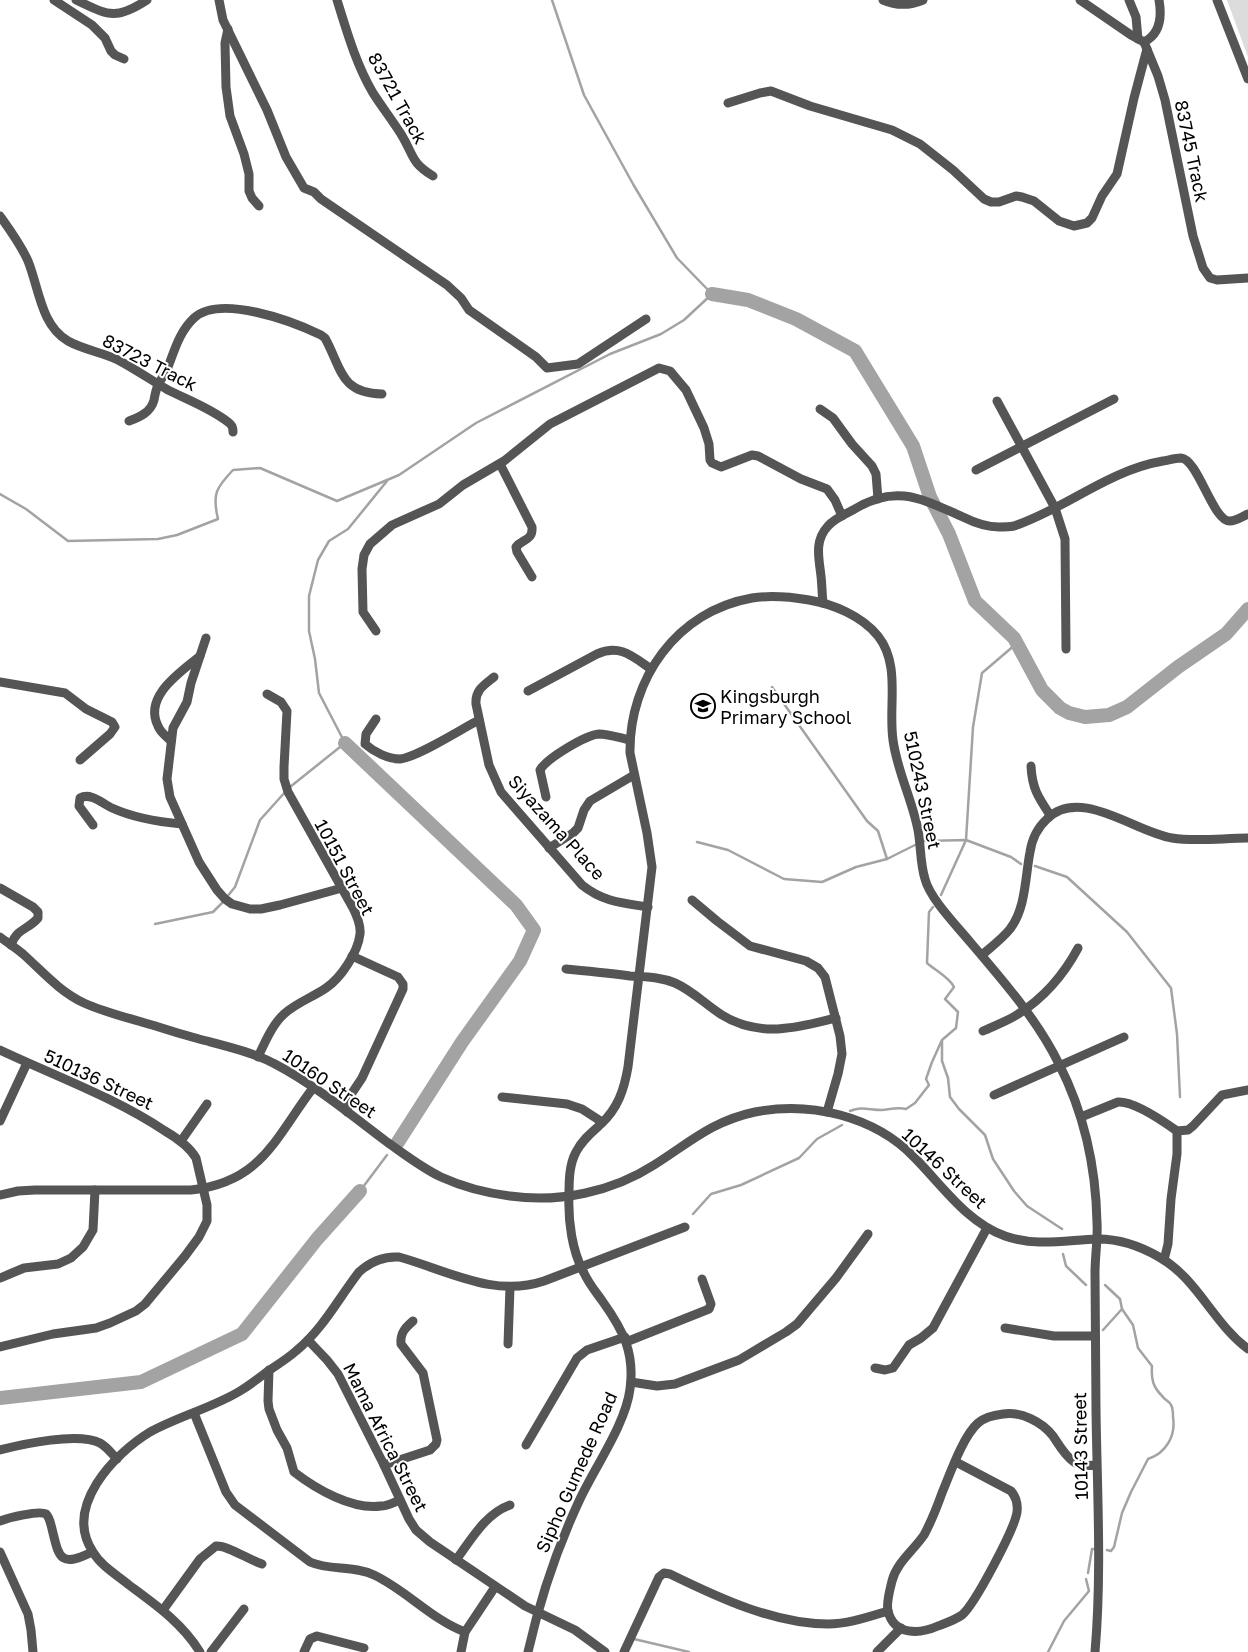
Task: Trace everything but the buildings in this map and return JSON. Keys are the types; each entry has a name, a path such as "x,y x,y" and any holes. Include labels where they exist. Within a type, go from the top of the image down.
{"street":[{"path":"54,0 92,25 105,38 111,51 115,55 124,58"},
{"path":"76,0 108,14 119,14 128,11 147,0"},
{"path":"219,0 223,20 267,110 286,157 304,188 314,192 321,199 447,285 461,298 469,310 536,357 547,368 578,364 646,319"},
{"name":"83721 Track","path":"337,0 348,38 369,86 404,138 416,164 433,176"},
{"path":"883,0 904,5 910,5 923,0"},
{"path":"1080,0 1143,43"},
{"path":"728,103 760,93 771,92 810,106 892,130 920,144 991,202 999,202 1016,196 1022,197 1034,201 1059,221 1074,226 1087,223 1092,218 1102,196 1117,174 1134,98 1143,43 1129,0"},
{"path":"1143,43 1152,38 1157,30 1161,10 1159,0"},
{"path":"1217,0 1248,79"},
{"path":"228,29 225,43 230,116 244,154 249,174 249,192 259,206"},
{"name":"83745 Track","path":"1143,43 1158,76 1165,100 1194,236 1203,268 1210,278 1217,280 1248,278"},
{"name":"83723 Track","path":"0,216 16,237 23,251 42,305 58,334 76,345 119,360 158,384 228,422 232,425 233,432"},
{"path":"129,421 144,415 152,405 158,384 166,372 179,337 195,317 215,309 245,309 321,335 348,383 360,391 382,394"},
{"path":"376,631 365,615 363,608 362,563 370,544 392,526 439,504 462,485 500,464 550,424 655,369 664,368 674,375 686,390 704,428 712,464 721,467 752,455 758,456 827,489 835,500 842,516"},
{"path":"976,470 1114,399"},
{"path":"997,401 1055,508 1065,539 1066,649"},
{"path":"820,409 833,418 852,444 872,466 876,474 878,499"},
{"path":"823,603 818,546 828,525 859,506 888,495 912,496 979,525 992,527 1012,526 1055,508 1126,472 1153,463 1183,458 1191,464 1225,520 1230,521 1248,514"},
{"path":"500,464 532,527 530,538 517,545 516,550 532,577"},
{"name":"510243 Street","path":"568,1197 570,1171 576,1152 587,1136 602,1122 618,1102 626,1082 651,882 651,854 630,753 630,740 636,704 651,669 665,649 684,631 704,616 730,604 751,598 772,596 823,603 860,620 876,634 886,649 890,660 891,672 893,740 896,757 918,831 925,880 933,896 1025,1009 1046,1040 1060,1066 1081,1117 1092,1163 1097,1220 1096,1239"},
{"path":"206,638 187,702 174,728 167,779 168,789 194,853 217,890 225,899 232,904 250,909 261,909 342,888"},
{"path":"528,691 597,654 609,650 619,650 629,654 651,669"},
{"path":"171,741 158,727 155,711 157,700 174,676 200,656"},
{"name":"Siyazama Place","path":"494,677 480,689 476,696 476,704 489,765 496,784 506,799 589,891 611,901 648,907"},
{"path":"0,682 65,693 86,709 112,722 114,727 110,734 80,760"},
{"name":"10151 Street","path":"258,1057 271,1030 283,1015 333,983 352,956 360,934 353,908 288,792 284,779 287,711 282,702 267,694"},
{"path":"376,719 366,734 365,744 386,757 398,759 411,756 480,720"},
{"path":"546,796 540,770 553,756 596,735 630,740"},
{"path":"1031,766 1033,785 1050,815"},
{"path":"549,848 576,831 584,810 590,801 634,774"},
{"path":"93,825 78,806 80,798 84,796 123,812 162,822 182,824"},
{"path":"982,955 1009,930 1014,922 1021,906 1034,838 1050,815 1067,808 1082,806 1156,834 1172,838 1248,838"},
{"path":"0,888 35,908 38,915 34,923 17,933 11,945"},
{"path":"692,900 716,921 750,946 806,961 818,968 826,978 836,1018 842,1054 827,1112"},
{"name":"10160 Street","path":"0,937 22,953 64,991 85,1004 125,1019 258,1057 293,1074 422,1166 457,1183 512,1197 568,1197"},
{"path":"983,1030 1016,1016 1056,983 1078,948"},
{"path":"347,1112 350,1096 362,1078 403,989 403,984 398,977 352,956"},
{"path":"566,969 660,979 675,984 696,996 722,1015 752,1028 785,1030 836,1018"},
{"path":"994,1095 1124,1037"},
{"name":"510136 Street","path":"0,1050 122,1105 148,1119 181,1141 194,1153 196,1158 204,1188 208,1215 203,1230 185,1256 153,1295 136,1311 96,1328 53,1334 0,1347"},
{"path":"0,1121 27,1063"},
{"path":"0,1195 35,1190 191,1190 204,1188 231,1179 260,1160 274,1144 313,1088"},
{"path":"1081,1117 1118,1102 1124,1102 1177,1131 1188,1130 1222,1095 1248,1090"},
{"path":"502,1097 567,1104 582,1109 602,1122"},
{"path":"181,1141 207,1104"},
{"name":"10146 Street","path":"568,1197 632,1178 652,1167 699,1134 718,1123 732,1118 786,1108 827,1112 865,1124 896,1142 915,1158 965,1211 987,1228 1008,1237 1033,1242 1110,1240 1134,1245 1164,1260 1175,1267 1187,1279 1225,1329 1248,1349"},
{"path":"1164,1260 1168,1244 1177,1154 1177,1131"},
{"path":"0,1278 24,1268 58,1264 70,1258 83,1246 93,1230 96,1190"},
{"name":"Sipho Gumede Road","path":"528,1652 537,1613 564,1534 624,1414 631,1382 630,1358 625,1340 615,1318 580,1266 573,1240 568,1197"},
{"path":"200,1652 187,1633 162,1610 111,1571 92,1552 86,1535 84,1514 96,1484 116,1459 129,1447 152,1431 240,1391 295,1352 329,1315 359,1272 373,1262 389,1256 407,1259 479,1283 510,1287 534,1284 686,1227"},
{"path":"875,1368 885,1370 893,1368 909,1345 933,1328 987,1228"},
{"path":"631,1382 657,1386 675,1384 738,1360 786,1332 797,1324 836,1278 868,1234"},
{"name":"10143 Street","path":"1095,1652 1098,1598 1095,1336 1096,1239"},
{"path":"526,1445 577,1358 587,1350 625,1340 709,1309 711,1304 702,1280"},
{"path":"508,1344 510,1287"},
{"path":"384,1465 430,1450 437,1440 423,1373 401,1344 400,1339 403,1331 413,1321"},
{"path":"1005,1328 1054,1336 1095,1336"},
{"name":"Mama Africa Street","path":"308,1340 338,1374 416,1530 430,1542 495,1587 537,1613"},
{"path":"269,1370 269,1409 277,1430 288,1448 294,1472 343,1501 376,1507 400,1500"},
{"path":"194,1413 226,1492 235,1504 310,1562 322,1566 352,1569 372,1574 454,1628 465,1632"},
{"path":"956,1462 1011,1491 1016,1499 1017,1514 978,1594 966,1611 954,1620 930,1629 913,1632 895,1624 888,1612 888,1596 894,1574 926,1531 956,1462 970,1433 979,1422 994,1416 1011,1413 1026,1417 1043,1426 1074,1462 1096,1465"},
{"path":"0,1450 28,1444 81,1439 98,1442 106,1447 116,1459"},
{"path":"456,1560 488,1518 498,1510 510,1505"},
{"path":"0,1521 38,1513 45,1514 49,1518 59,1552 64,1559 72,1560 92,1552"},
{"path":"162,1610 200,1559 216,1546 228,1548 247,1559 262,1564"},
{"path":"0,1552 28,1614 33,1652"},
{"path":"624,1652 659,1578 664,1573 670,1574 725,1600 765,1613 804,1622 838,1623 888,1612"},
{"path":"460,1652 465,1632 495,1587"},
{"path":"211,1652 244,1609"},
{"path":"537,1613 575,1630 605,1652"},
{"path":"876,1652 901,1628"},
{"path":"304,1652 310,1639 317,1636 364,1648"}],"shaded area":[{"path":"1227,0 1248,0 1248,57"}],"waterway":[{"path":"0,494 26,509 68,541 158,539 177,535 218,519 215,503 217,492 233,470 260,468 337,501 399,475 476,423 610,354 661,334 684,320 712,294 677,258 633,184 584,95 552,0"},
{"path":"712,294 748,300 796,319 855,351 913,446 930,497 949,534 975,601 1014,638 1042,690 1060,708 1069,713 1085,717 1109,715 1127,707 1178,667 1226,634 1248,609"},
{"path":"290,787 345,743 319,693 309,631 309,596 318,560 329,541 348,529 387,481"},
{"path":"941,895 966,840 973,727 982,673 1016,644"},
{"path":"772,687 867,821 878,831 887,859"},
{"path":"345,743 516,905 534,930 520,961 462,1042 398,1142"},
{"path":"155,924 213,912 222,903 235,887 260,820 286,791"},
{"path":"925,841 966,840 1011,857 1021,864"},
{"path":"697,842 728,850 784,879 822,882 856,867 887,859 917,844"},
{"path":"1035,866 1067,877 1127,932 1171,988 1177,1034 1180,1097"},
{"path":"850,1111 862,1108 882,1110 906,1109 915,1103 929,1085 926,1079 942,1040 956,1028 958,1012 945,999 954,987 946,977 927,963 929,912 933,907"},
{"path":"942,1041 942,1061 948,1078 950,1097 959,1109 985,1135 993,1159 1014,1191 1027,1206 1062,1229"},
{"path":"693,1214 711,1194 741,1185 799,1158 817,1139 842,1125"},
{"path":"360,1191 387,1155"},
{"path":"0,1398 141,1382 242,1334 317,1239 360,1191"},
{"path":"1063,1254 1066,1266 1086,1285"},
{"path":"1105,1285 1120,1299 1122,1309 1133,1325 1138,1348 1152,1366 1152,1379 1155,1386 1172,1406 1174,1424 1171,1437 1165,1448 1148,1459 1122,1513 1114,1547 1111,1551 1107,1550"},
{"path":"1103,1330 1122,1309"},
{"path":"1088,1573 1092,1549 1094,1549"},
{"path":"1048,1652 1064,1621 1089,1591 1086,1579"},
{"path":"634,1639 689,1652"}],"place":[{"name":"Kingsburgh Primary School","path":"703,706"}]}
